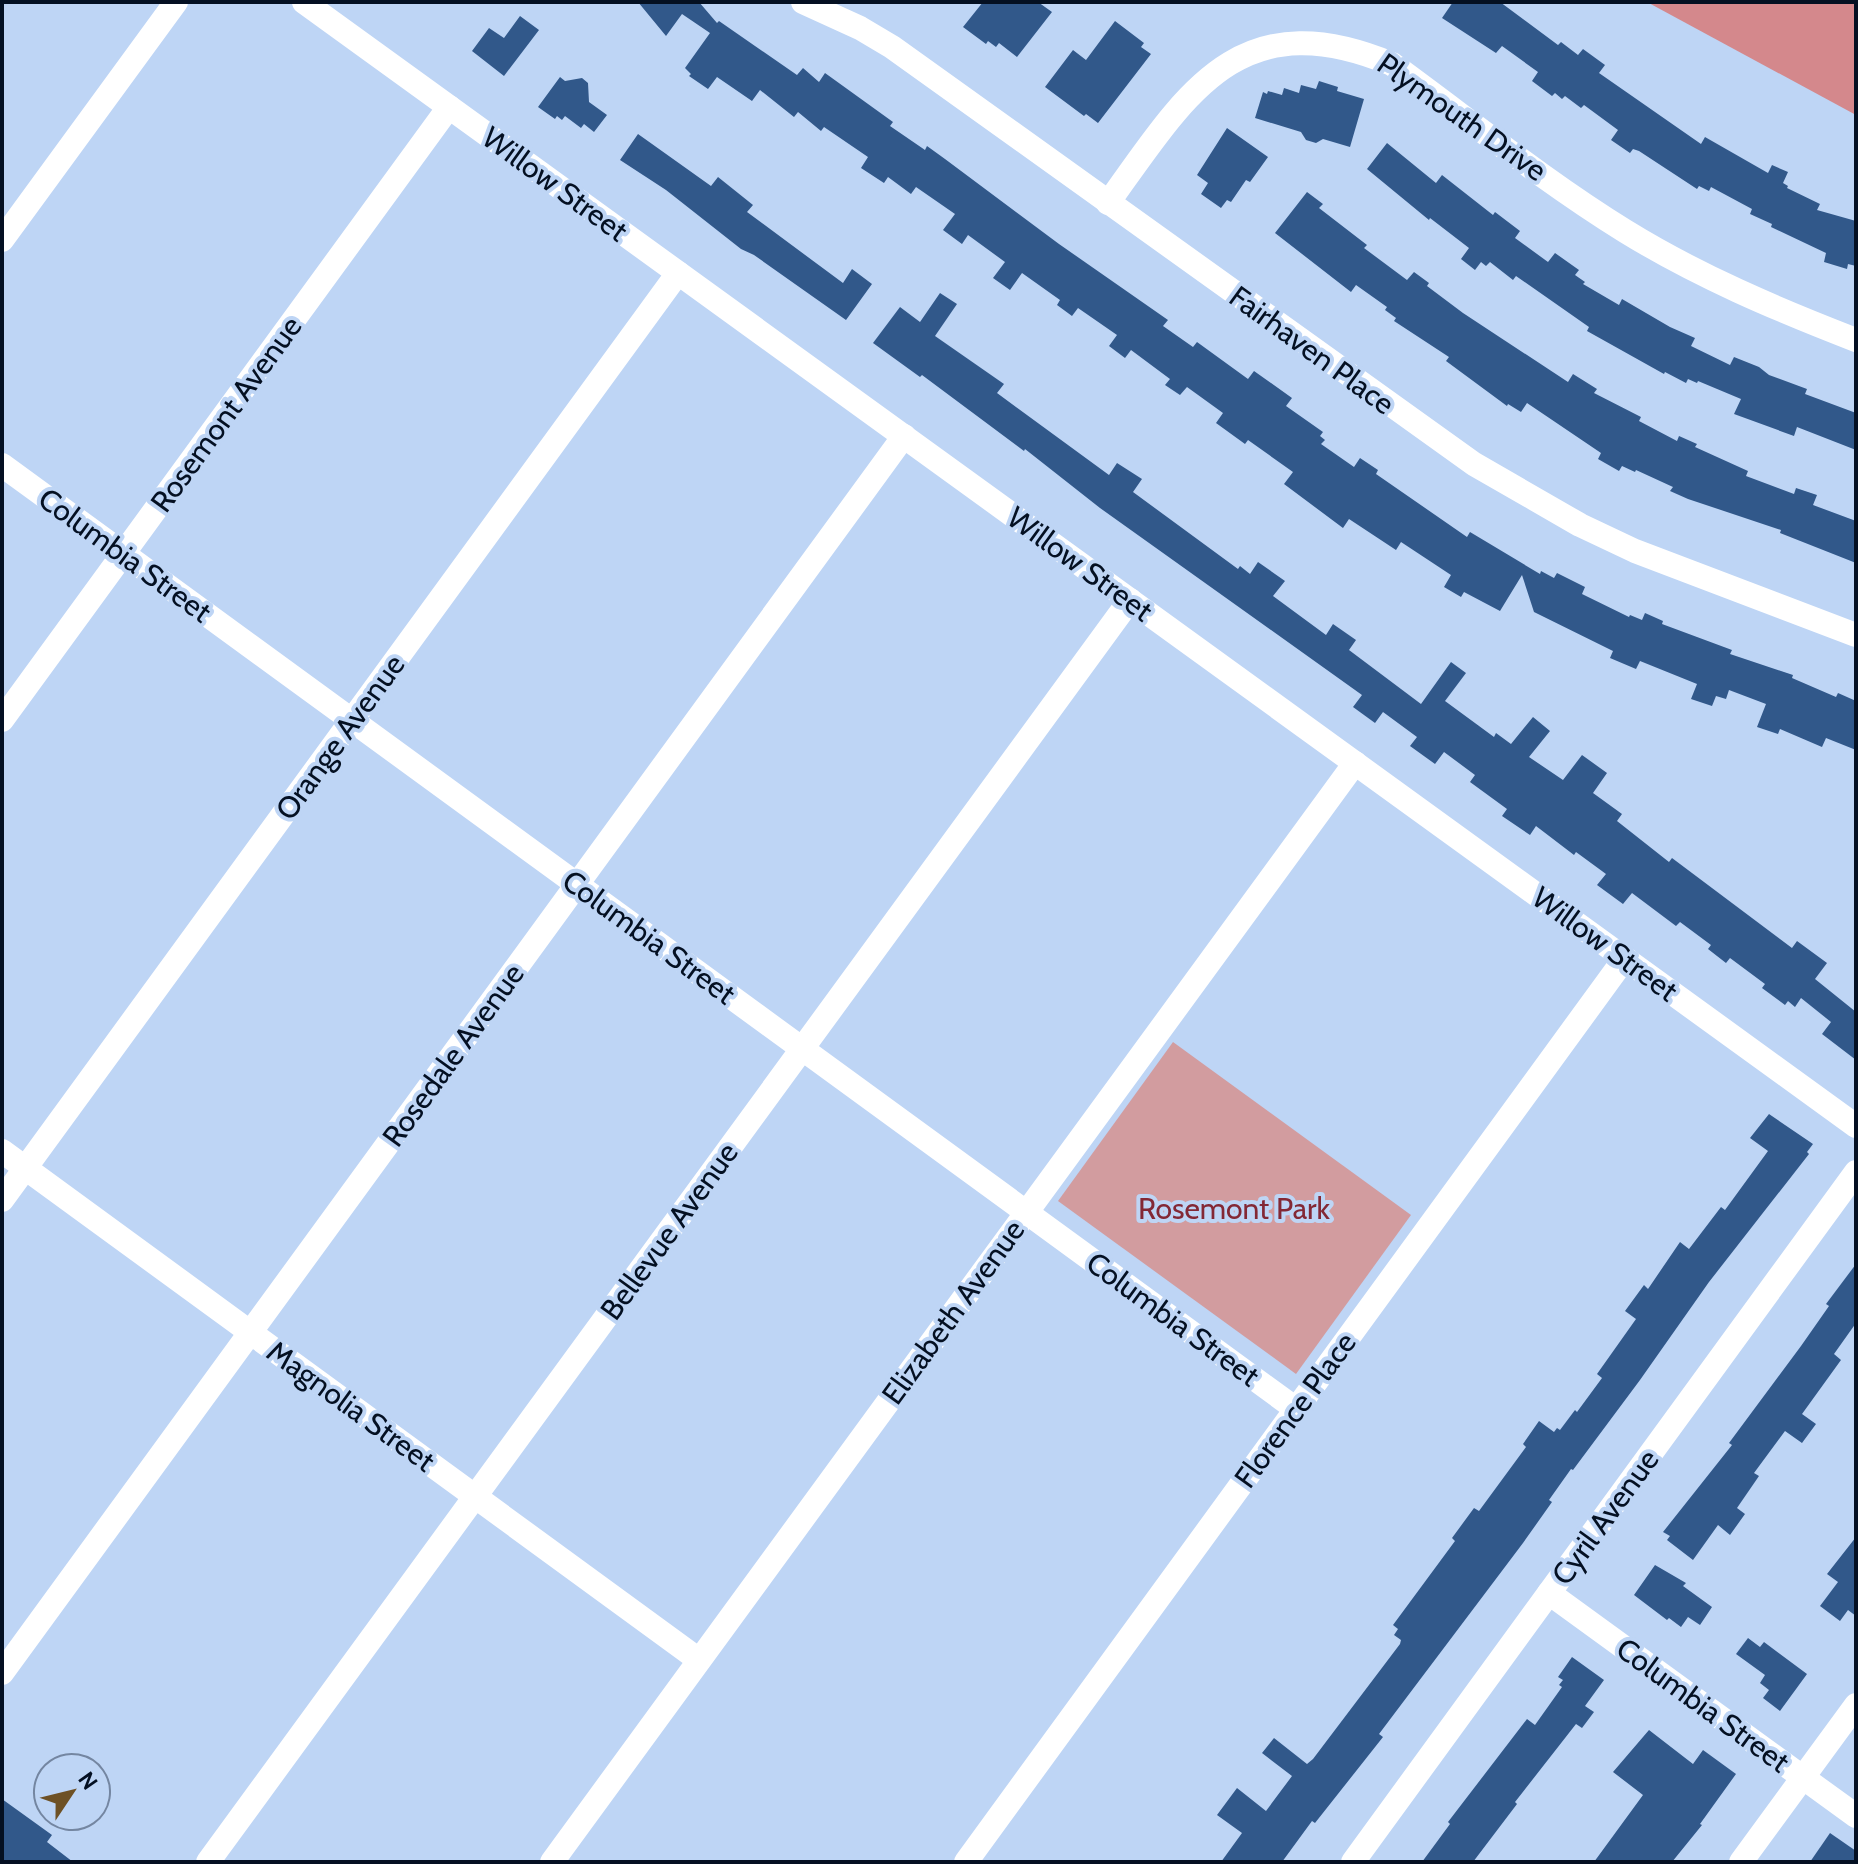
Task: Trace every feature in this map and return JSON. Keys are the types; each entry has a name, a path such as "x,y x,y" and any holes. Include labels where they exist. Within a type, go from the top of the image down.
{"street":[{"path":"2,240 176,2"},
{"name":"Willow Street","path":"304,2 1856,1126"},
{"name":"Fairhaven Place","path":"803,2 860,28 892,47 1425,431 1524,495 1635,551 1856,635"},
{"name":"Plymouth Drive","path":"1108,203 1188,91 1225,56 1248,44 1276,36 1304,34 1334,37 1392,64 1575,197 1657,250 1740,294 1856,340"},
{"name":"Rosemont Avenue","path":"2,720 449,107"},
{"name":"Orange Avenue","path":"2,1200 678,273"},
{"name":"Rosedale Avenue","path":"2,1673 904,436"},
{"name":"Columbia Street","path":"2,465 1296,1409"},
{"name":"Bellevue Avenue","path":"208,1862 1130,600"},
{"name":"Elizabeth Avenue","path":"552,1862 1355,763"},
{"name":"Florence Place","path":"970,1860 1625,958"},
{"name":"Magnolia Street","path":"2,1151 699,1660"},
{"name":"Cyril Avenue","path":"1353,1862 1856,1172"},
{"name":"Columbia Street","path":"1549,1593 1856,1816"},
{"path":"1741,1862 1856,1705"}],"green space":[{"name":"Rosemont Park","path":"1173,1042 1411,1215 1296,1374 1058,1201"}],"shaded area":[{"path":"1647,2 1856,2 1856,115"}],"building":[{"path":"638,2 699,2 717,23 719,21 797,75 803,68 819,82 825,73 893,122 890,126 925,150 927,146 1168,320 1163,326 1193,347 1197,342 1248,379 1254,371 1292,398 1286,406 1323,432 1320,436 1325,440 1321,444 1354,467 1360,458 1378,470 1376,474 1467,537 1470,532 1540,574 1541,571 1554,578 1557,573 1585,587 1582,594 1629,617 1642,620 1645,613 1663,621 1662,624 1732,650 1730,654 1793,675 1792,678 1836,697 1838,693 1856,701 1856,750 1826,738 1822,747 1780,729 1778,734 1757,727 1766,704 1729,690 1726,699 1716,696 1712,706 1691,699 1697,684 1640,661 1636,669 1610,658 1613,651 1534,612 1522,575 1500,611 1464,592 1461,597 1444,587 1451,575 1401,542 1396,550 1349,519 1343,528 1284,484 1293,472 1248,440 1245,444 1216,423 1223,413 1187,387 1180,395 1165,385 1170,379 1131,350 1125,358 1109,346 1117,335 1078,308 1072,316 1057,305 1060,300 1022,273 1010,290 993,278 1005,262 968,235 962,244 943,230 955,214 916,187 911,194 888,177 884,183 861,168 868,157 824,127 821,131 798,112 794,117 760,90 752,101 717,77 708,89 689,76 691,74 685,68 710,33 682,14 666,36"},
{"path":"983,2 1038,2 1052,12 1017,57 999,43 996,47 988,41 986,44 963,27"},
{"path":"1453,2 1500,2 1558,45 1561,42 1578,55 1583,49 1605,65 1599,73 1701,144 1705,137 1768,173 1772,165 1788,172 1783,183 1820,204 1817,210 1856,221 1856,266 1848,264 1847,269 1824,262 1826,253 1771,227 1772,224 1750,214 1752,209 1711,187 1709,191 1699,186 1697,189 1639,151 1633,149 1630,153 1611,140 1618,130 1584,105 1581,108 1555,93 1552,96 1532,81 1538,72 1502,46 1496,53 1442,18"},
{"path":"520,16 539,30 504,76 472,51 489,28 504,38"},
{"path":"1115,21 1144,43 1141,47 1151,54 1098,123 1045,87 1073,50 1086,60"},
{"path":"560,77 565,81 582,78 588,83 589,102 607,115 594,132 584,124 581,128 565,116 562,120 557,116 555,119 538,107"},
{"path":"1319,81 1338,87 1337,91 1364,99 1350,147 1323,139 1316,143 1306,140 1301,132 1255,118 1263,92 1282,95 1284,88 1299,93 1301,85 1316,89"},
{"path":"1227,128 1268,157 1250,182 1246,180 1231,202 1227,200 1221,208 1201,194 1208,183 1197,175"},
{"path":"638,134 711,186 718,177 753,205 747,212 843,283 852,269 872,284 846,320 741,249 666,190 620,160"},
{"path":"1387,143 1436,183 1442,175 1493,215 1495,212 1520,231 1515,238 1548,262 1555,253 1579,270 1575,275 1585,282 1583,284 1619,305 1622,299 1695,338 1691,346 1730,365 1734,357 1759,367 1769,375 1807,389 1805,394 1856,413 1856,450 1797,427 1794,436 1734,414 1741,399 1698,381 1688,379 1686,383 1664,374 1587,331 1589,327 1516,276 1513,280 1490,262 1486,266 1481,262 1475,270 1461,259 1469,248 1367,169"},
{"path":"1307,192 1323,204 1319,208 1367,245 1364,248 1407,280 1414,272 1463,313 1568,382 1573,374 1597,389 1594,393 1641,417 1639,421 1677,441 1679,436 1697,444 1695,447 1748,471 1746,476 1794,494 1796,488 1817,495 1813,505 1856,521 1856,563 1780,533 1781,530 1688,499 1670,491 1673,487 1636,470 1622,466 1619,471 1598,459 1601,453 1527,403 1521,412 1507,406 1446,361 1449,357 1394,321 1396,318 1385,310 1387,307 1356,285 1351,292 1275,233"},
{"path":"940,293 957,304 935,336 1004,384 997,393 1109,475 1117,463 1142,479 1133,492 1238,569 1240,566 1250,574 1258,562 1285,581 1273,596 1326,635 1333,624 1356,640 1349,650 1421,704 1451,662 1466,673 1445,701 1494,737 1496,733 1511,744 1533,717 1550,731 1529,757 1563,780 1582,755 1607,773 1593,793 1622,814 1617,821 1669,862 1672,858 1792,948 1797,941 1827,963 1815,979 1856,1012 1856,1060 1822,1034 1831,1022 1801,998 1795,1007 1788,1001 1785,1005 1762,988 1765,984 1730,958 1726,963 1708,949 1711,945 1680,922 1676,926 1632,893 1623,904 1597,885 1606,874 1576,852 1574,855 1536,826 1530,835 1502,816 1507,809 1470,782 1475,775 1444,752 1435,764 1410,746 1417,737 1383,712 1375,723 1353,707 1362,695 1100,508 1025,449 873,343 900,307 920,322"},
{"path":"1769,1114 1813,1144 1807,1152 1809,1154 1709,1282 1640,1380 1571,1469 1523,1543 1379,1734 1383,1737 1315,1823 1312,1821 1282,1862 1221,1862 1242,1833 1217,1815 1237,1788 1266,1811 1292,1776 1262,1753 1274,1738 1307,1764 1313,1759 1400,1644 1401,1640 1394,1635 1398,1629 1393,1625 1455,1541 1452,1538 1474,1508 1479,1511 1526,1447 1523,1444 1539,1421 1554,1432 1557,1428 1560,1430 1575,1410 1577,1412 1602,1378 1597,1374 1636,1319 1625,1311 1644,1285 1648,1289 1680,1242 1689,1249 1721,1207 1725,1210 1768,1151 1750,1138"},
{"path":"1856,1264 1856,1323 1834,1354 1841,1360 1802,1414 1816,1424 1802,1443 1785,1431 1754,1473 1759,1476 1737,1508 1745,1514 1730,1535 1718,1525 1693,1560 1667,1540 1670,1536 1663,1532 1732,1445 1729,1443 1801,1346 1829,1306 1826,1304"},
{"path":"1856,1537 1856,1616 1848,1610 1840,1621 1820,1606 1838,1582 1827,1574"},
{"path":"1655,1565 1686,1583 1683,1586 1712,1607 1700,1625 1688,1617 1681,1627 1634,1595"},
{"path":"1748,1638 1760,1647 1764,1642 1807,1674 1780,1711 1763,1698 1769,1690 1760,1683 1765,1675 1736,1654"},
{"path":"1572,1657 1604,1680 1585,1706 1594,1712 1582,1728 1576,1724 1473,1862 1422,1862 1450,1824 1448,1822 1527,1719 1535,1725 1562,1687 1559,1685 1563,1680 1558,1677"},
{"path":"1649,1730 1693,1764 1703,1750 1736,1774 1702,1825 1672,1862 1594,1862 1643,1795 1613,1772"},
{"path":"2,1799 32,1821 32,1832 52,1835 47,1842 73,1862 2,1862"},
{"path":"1830,1833 1856,1851 1856,1862 1810,1862"}]}
